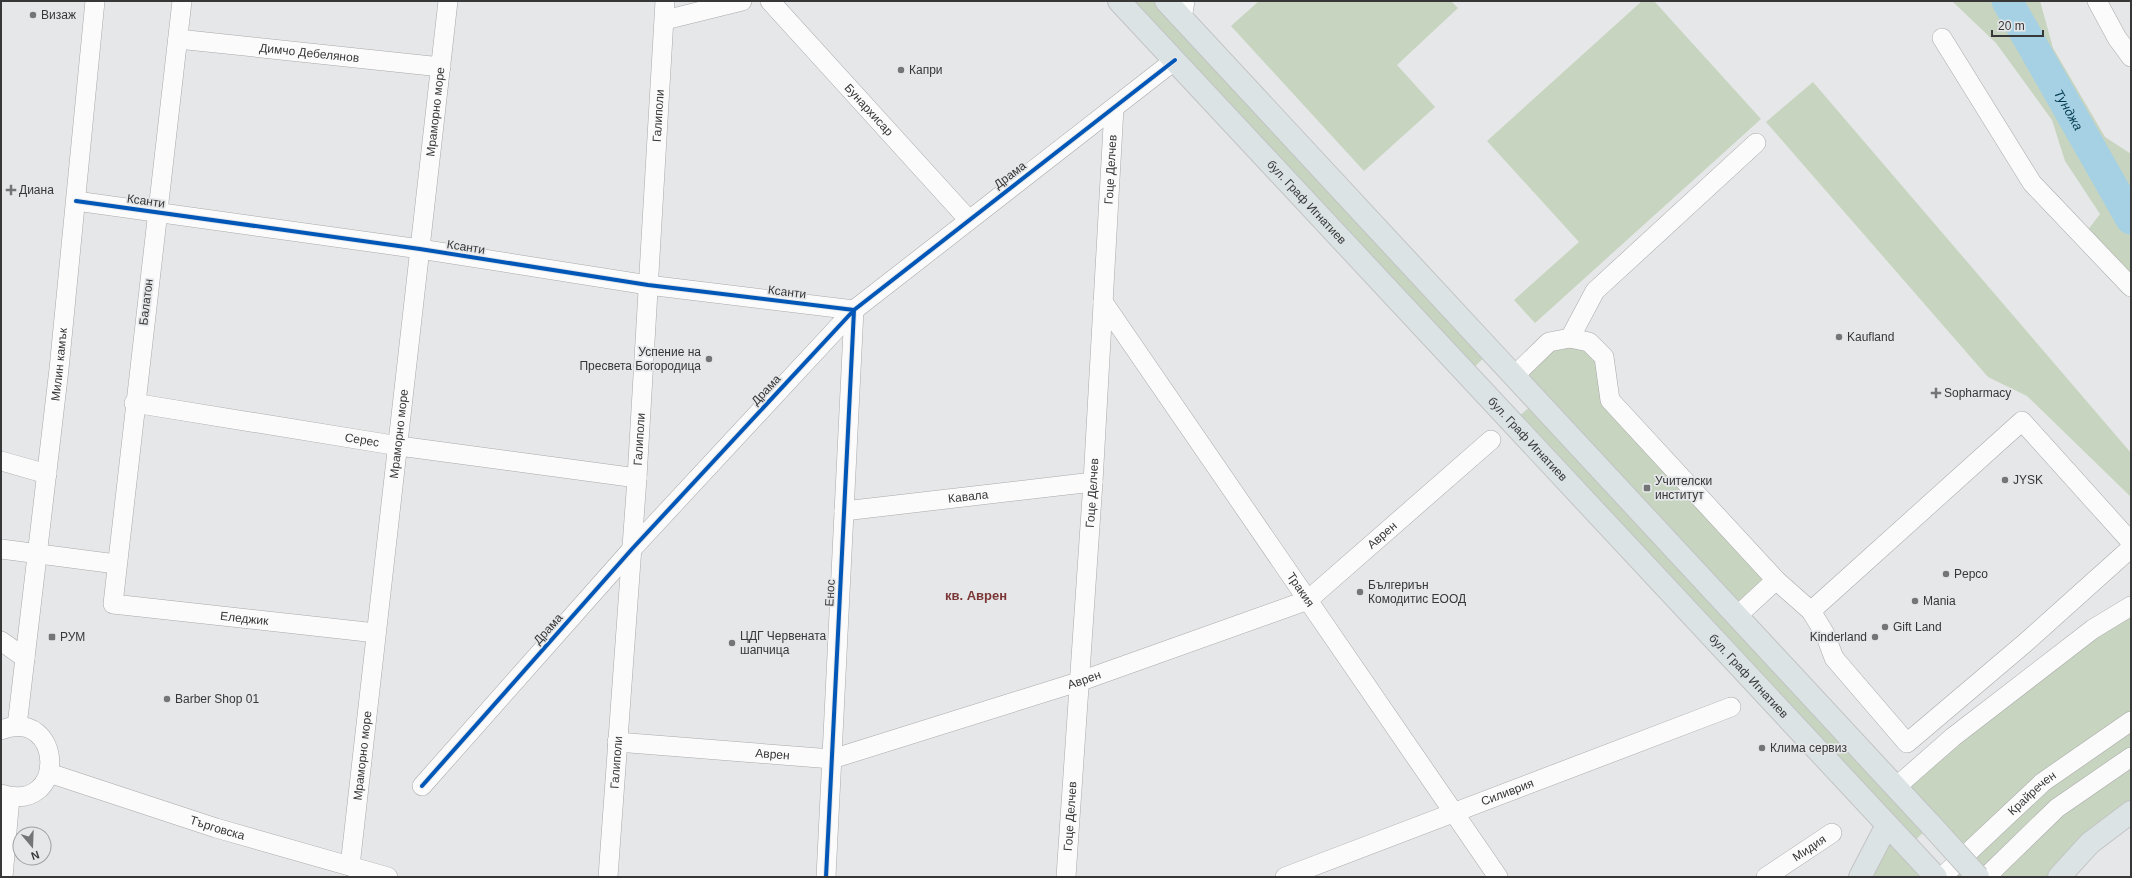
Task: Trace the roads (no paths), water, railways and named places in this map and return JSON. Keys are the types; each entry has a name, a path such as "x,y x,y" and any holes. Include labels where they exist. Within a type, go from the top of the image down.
{"main road":[{"name":"бул. Граф Игнатиев","path":"1118,1 1175,60 1936,877"},
{"path":"1166,1 1184,9 1514,376 1978,877"},
{"path":"1175,60 1184,9"},
{"path":"1490,398 1514,376"},
{"path":"2059,877 2090,843 2131,812"},
{"path":"1860,877 1887,825"}],"street":[{"name":"Милин камък","path":"9,728 25,658 38,554 96,1"},
{"name":"Балатон","path":"113,604 134,403 182,1"},
{"name":"Мраморно море","path":"350,866 399,446 448,1"},
{"name":"Галиполи","path":"608,877 637,478 665,1"},
{"path":"665,20 742,1"},
{"name":"Бунархисар","path":"770,1 968,219"},
{"path":"2097,1 2117,38 2131,57"},
{"path":"1942,38 2032,183 2131,287"},
{"name":"Димчо Дебелянов","path":"178,39 441,67"},
{"name":"Драма","path":"422,786 632,549 854,310 968,219 1175,60"},
{"name":"Гоце Делчев","path":"1066,877 1081,681 1114,108"},
{"path":"1570,338 1595,291 1756,143"},
{"name":"Ксанти","path":"76,201 420,249 648,285 854,310"},
{"name":"Тракия","path":"1103,302 1498,877"},
{"name":"Енос","path":"826,877 854,310"},
{"path":"1514,376 1549,342 1570,338 1589,342 1604,357 1610,400 1776,580 1811,612 1825,634 1834,658 1907,743 2025,643 2131,548"},
{"name":"Серес","path":"134,403 399,446 637,478"},
{"path":"1811,612 2022,421 2131,542"},
{"name":"Аврен","path":"617,742 832,758 1081,681 1308,600 1491,440"},
{"path":"1,461 47,474"},
{"name":"Кавала","path":"844,511 1093,482"},
{"path":"1,549 116,564"},
{"path":"1737,616 1776,580"},
{"name":"Еледжик","path":"113,604 376,633"},
{"path":"1896,787 1959,732 2093,629 2131,606"},
{"path":"1,642 25,658"},
{"name":"Силиврия","path":"1285,877 1730,707"},
{"name":"Крайречен","path":"1942,877 2043,782 2131,721"},
{"path":"3,877 5,795 18,797 34,792 40,787 49,773 51,764 48,746 35,732 9,728"},
{"path":"1986,877 2057,808 2131,757"},
{"name":"Търговска","path":"49,773 216,828 388,877"},
{"name":"Мидия","path":"1766,877 1832,833"}],"waterway":[{"name":"Тунджа","path":"2007,1 2131,219"}],"place":[{"name":"Визаж","path":"33,15"},
{"name":"Капри","path":"901,70"},
{"name":"Диана","path":"11,190"},
{"name":"Kaufland","path":"1839,337"},
{"name":"Успение на Пресвета Богородица","path":"709,359"},
{"name":"Sopharmacy","path":"1936,393"},
{"name":"JYSK","path":"2005,480"},
{"name":"Учителски институт","path":"1647,488"},
{"name":"Pepco","path":"1946,574"},
{"name":"Бългериън Комодитис ЕООД","path":"1360,592"},
{"name":"Mania","path":"1915,601"},
{"name":"Gift Land","path":"1885,627"},
{"name":"РУМ","path":"52,637"},
{"name":"Kinderland","path":"1875,637"},
{"name":"ЦДГ Червената шапчица","path":"732,643"},
{"name":"Barber Shop 01","path":"167,699"},
{"name":"Клима сервиз","path":"1762,748"}],"district":[{"name":"кв. Аврен","path":"976,595"}]}
